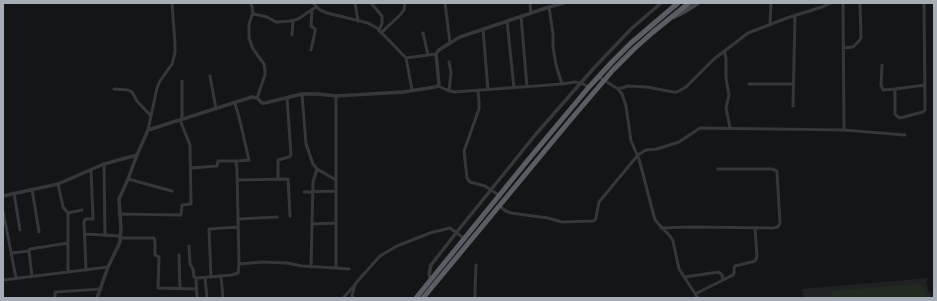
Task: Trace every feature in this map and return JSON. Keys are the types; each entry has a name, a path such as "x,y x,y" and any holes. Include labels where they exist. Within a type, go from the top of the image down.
{"highway":[{"path":"416,298 589,87 631,44 678,3"},
{"path":"423,298 604,80 634,49 689,3"}],"main road":[{"path":"667,20 698,3"}],"street":[{"path":"98,298 108,267 120,242 119,199 148,130 154,98 159,84 172,64 175,54 172,3"},
{"path":"250,3 253,14 249,24 249,38 253,48 264,64 265,71 257,98"},
{"path":"313,3 316,7 327,12 371,25 380,32 406,58 412,90"},
{"path":"355,3 358,21"},
{"path":"371,3 382,16 380,32"},
{"path":"380,32 400,15 404,10 405,3"},
{"path":"445,3 450,43"},
{"path":"530,3 530,13"},
{"path":"438,86 439,82 436,54 438,50 460,37 564,3"},
{"path":"431,280 429,274 431,265 531,141 592,69 631,29 661,3"},
{"path":"770,24 771,3"},
{"path":"618,89 628,86 647,87 677,92 686,87 709,64 744,35 770,24 831,3"},
{"path":"843,3 844,130"},
{"path":"843,48 853,47 861,38 860,3"},
{"path":"895,89 896,114 898,117 900,118 925,110 924,3"},
{"path":"253,14 268,18 274,22 292,21 298,19 316,7"},
{"path":"549,7 554,53 562,84"},
{"path":"311,50 315,32 315,29 311,26 312,9"},
{"path":"793,106 795,15"},
{"path":"521,16 527,86"},
{"path":"292,21 292,35"},
{"path":"507,21 514,88"},
{"path":"483,29 488,90"},
{"path":"423,33 428,55"},
{"path":"724,51 726,58 726,78 729,97 726,108 730,128"},
{"path":"406,58 436,54"},
{"path":"449,62 451,72 449,91"},
{"path":"882,65 881,85 883,90 925,85"},
{"path":"210,76 216,109"},
{"path":"599,77 618,89 622,94 626,106 631,141 638,155 655,220 673,241 678,266 698,298"},
{"path":"119,214 181,215 182,205 191,204 190,145 181,120 182,81"},
{"path":"148,130 252,97 257,98 265,104 302,94 336,96 403,92 438,86 454,92 575,82 589,87"},
{"path":"749,84 794,84"},
{"path":"114,89 130,90 151,116"},
{"path":"478,90 480,102 479,109 464,151 467,178 470,182 482,185 500,196"},
{"path":"302,94 306,144 313,164 317,169 336,180"},
{"path":"336,96 336,268"},
{"path":"278,179 278,160 291,155 287,98"},
{"path":"191,168 217,166 218,161 249,160 235,103"},
{"path":"499,206 511,213 548,218 562,222 595,220 599,202 638,155 646,150 657,149 679,142 700,128 844,130 905,134"},
{"path":"3,196 58,184 104,164 138,155"},
{"path":"196,278 232,275 238,273 238,180 236,161"},
{"path":"104,164 105,235"},
{"path":"311,267 313,182 317,169"},
{"path":"661,228 776,228 779,226 777,171 772,169 718,169"},
{"path":"86,270 84,222 85,220 93,219 91,170"},
{"path":"128,179 172,191"},
{"path":"238,180 288,179 290,216"},
{"path":"58,184 63,207 68,213 68,272"},
{"path":"32,189 39,232"},
{"path":"304,192 336,191"},
{"path":"14,193 20,230"},
{"path":"68,213 82,210"},
{"path":"3,211 16,278"},
{"path":"238,219 277,217"},
{"path":"312,224 336,223"},
{"path":"211,277 209,228 238,228"},
{"path":"343,298 380,256 397,246 430,232 450,228 465,239"},
{"path":"696,294 733,275 735,266 755,261 755,228"},
{"path":"85,234 154,238 155,255 159,257 158,288 196,289"},
{"path":"12,254 29,251 30,249 68,243"},
{"path":"189,246 190,264 193,269 194,277 196,278 197,298"},
{"path":"29,251 32,276"},
{"path":"179,255 180,289"},
{"path":"239,264 262,262 287,263 311,267 349,269"},
{"path":"476,265 476,298"},
{"path":"3,280 108,267"},
{"path":"684,277 719,272 722,274 723,280"},
{"path":"221,276 223,298"},
{"path":"205,278 207,298"},
{"path":"353,298 352,296 355,284"},
{"path":"55,298 55,292 100,289"}],"shaded area":[{"path":"928,278 926,283 929,292 934,298 803,298 802,289"},
{"path":"916,284 922,286 928,298 832,298 831,291"}]}
